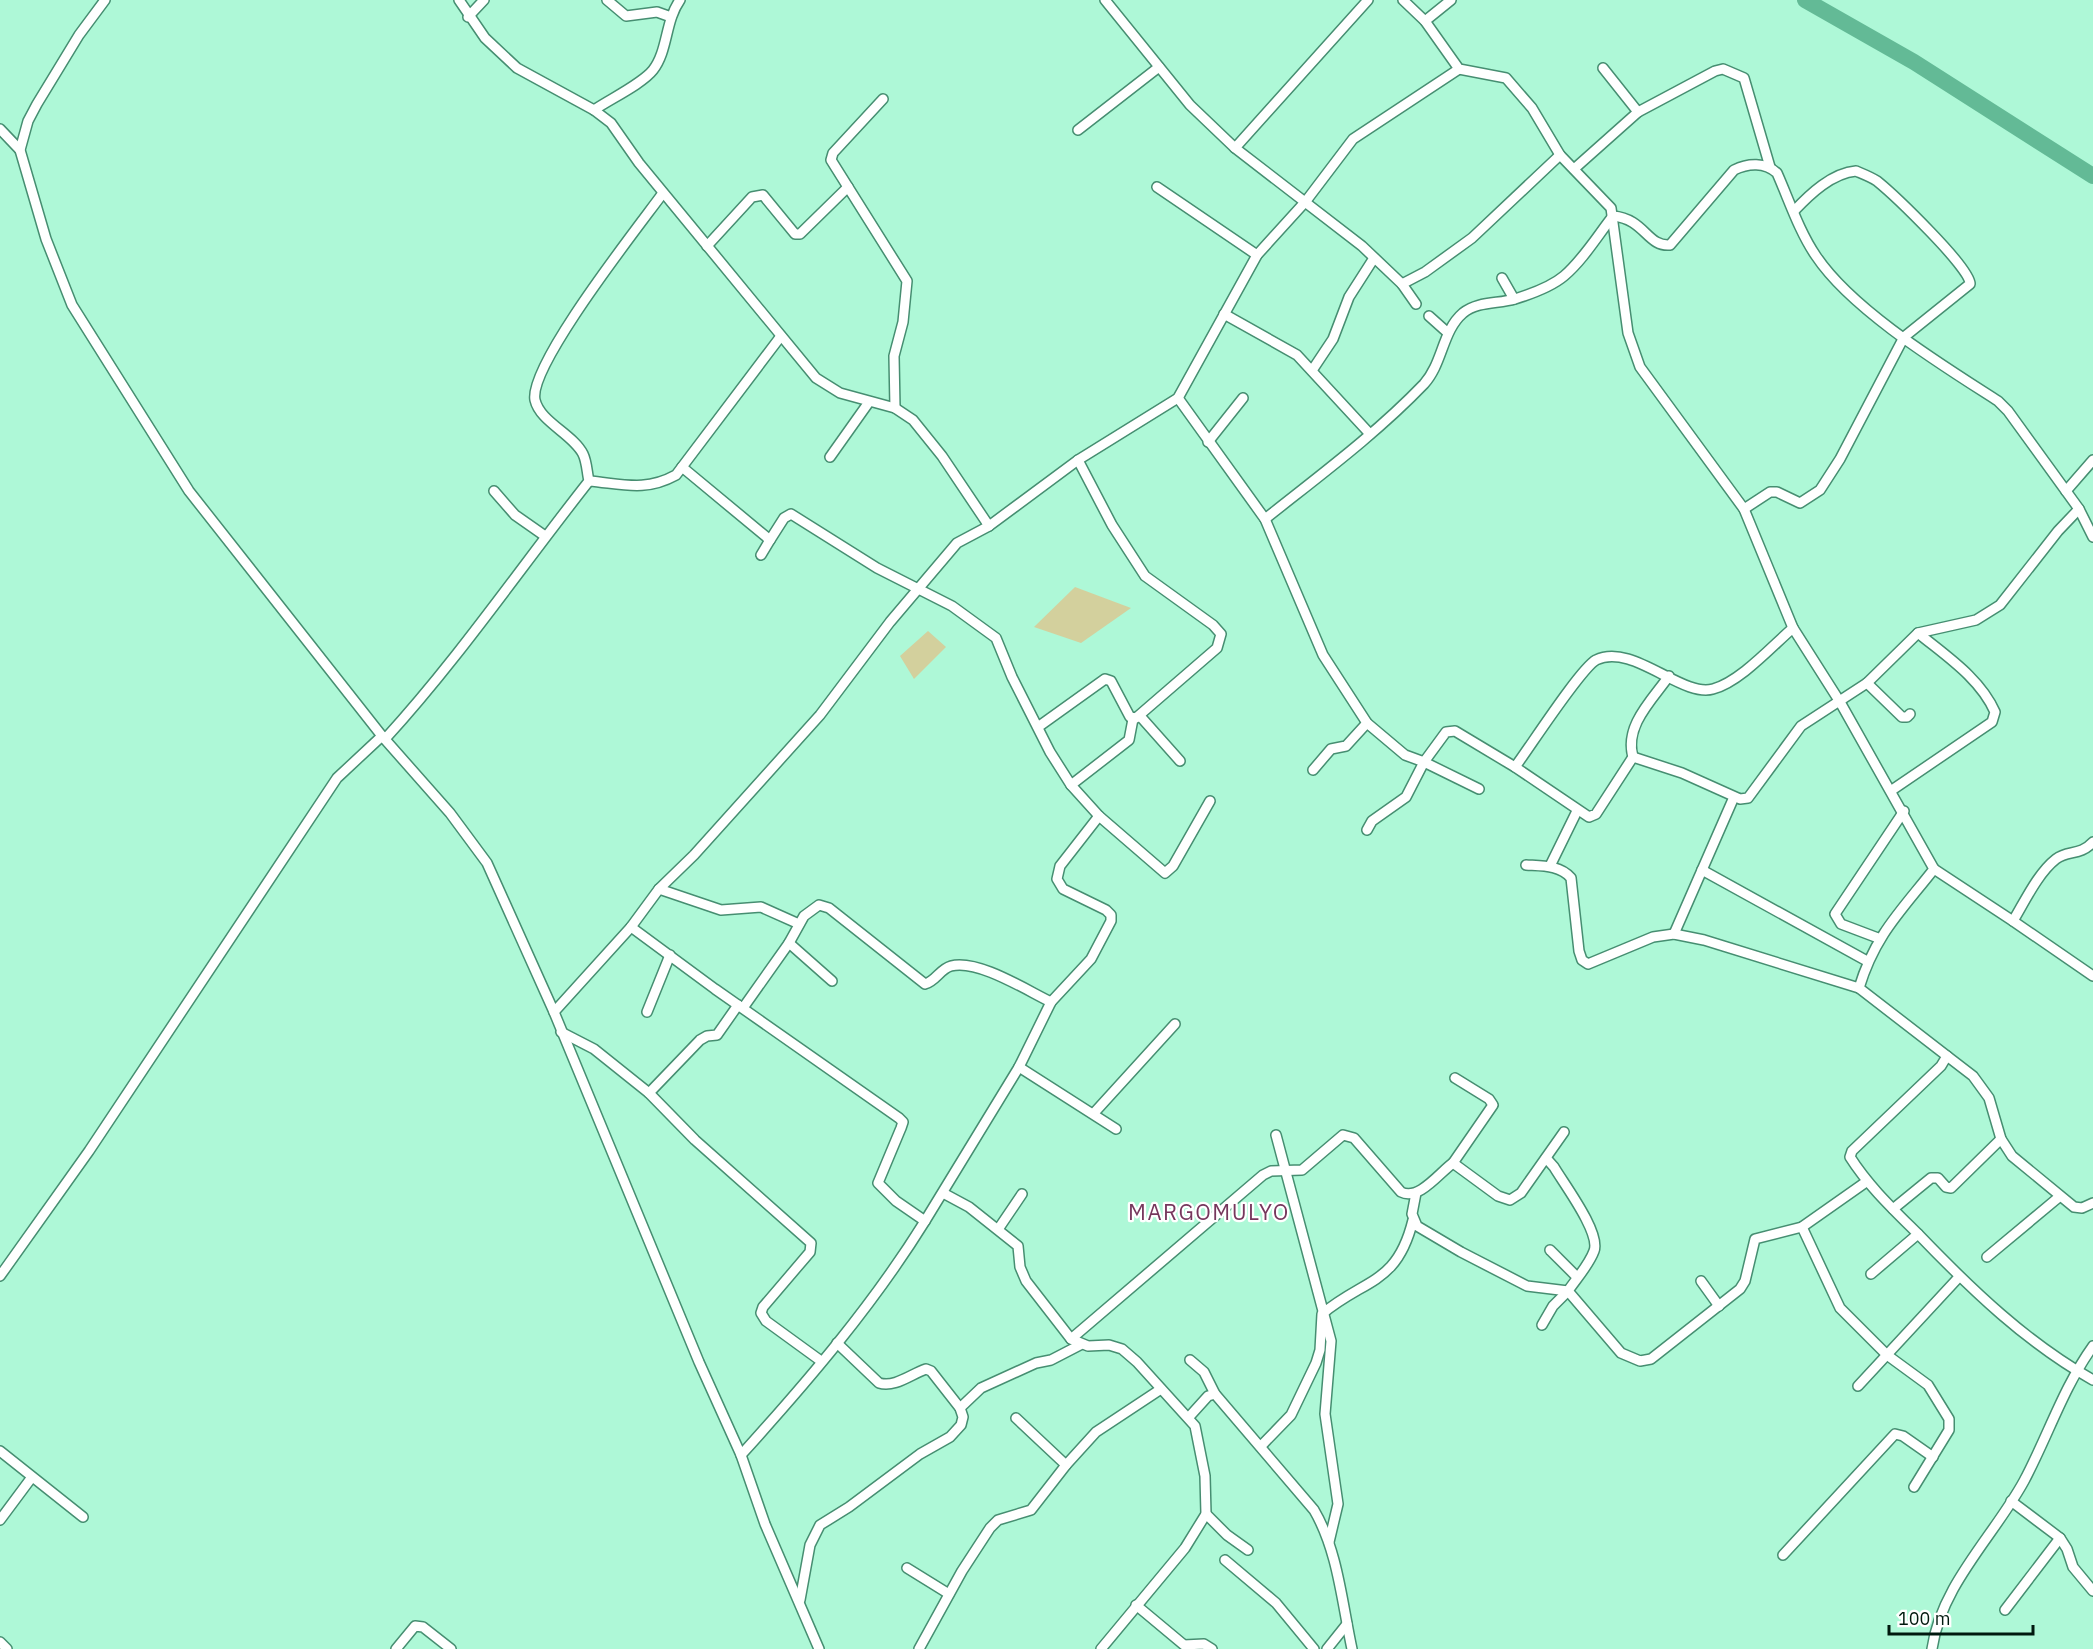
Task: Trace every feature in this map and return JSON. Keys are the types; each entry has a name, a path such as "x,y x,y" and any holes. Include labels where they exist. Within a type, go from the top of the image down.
{"street":[{"path":"20,150 28,121 37,104 79,35 105,0"},
{"path":"459,0 468,17 497,51 518,68 594,110 610,123 663,193 816,378 840,393 895,408 922,430 989,526"},
{"path":"468,17 484,0"},
{"path":"607,0 626,16 657,12 670,17"},
{"path":"594,110 652,71 658,60 670,17 680,0"},
{"path":"1105,0 1190,105 1235,148 1306,201 1374,258 1402,284 1416,304"},
{"path":"1235,148 1368,0"},
{"path":"1403,0 1425,21 1459,69 1506,78 1532,108 1560,155 1602,198 1613,216 1628,333 1640,367 1744,509 1793,627 1892,790 1934,869 2093,976"},
{"path":"1425,21 1451,0"},
{"path":"1078,130 1159,67"},
{"path":"1603,68 1638,112"},
{"path":"554,1012 631,927 659,889 694,855 820,716 890,622 957,543 989,526 1078,460 1178,398 1257,255 1306,201 1353,139 1459,69"},
{"path":"1574,169 1638,112 1715,71 1734,72 1744,78 1770,167 1777,173 1816,256 1844,288 1904,338 1998,401 2042,456 2079,509 2093,537"},
{"path":"883,99 833,153 833,165 908,281 903,322 894,356 895,408"},
{"path":"0,129 20,150 46,239 72,305 189,491 383,737 450,813 487,863 554,1012 699,1362 741,1455 765,1524 819,1649"},
{"path":"1402,284 1425,272 1472,238 1560,155"},
{"path":"1613,216 1634,221 1654,242 1670,245 1734,170 1746,164 1770,167"},
{"path":"1744,509 1770,492 1777,492 1800,503 1820,490 1840,459 1904,338 1968,288 1970,279 1955,258 1893,196 1875,180 1856,171 1845,172 1836,177 1807,198 1794,211"},
{"path":"1156,187 1257,255"},
{"path":"706,246 752,197 763,195 795,234 800,234 848,188"},
{"path":"589,481 583,454 544,415 535,403 534,390 569,325 663,193"},
{"path":"1265,519 1370,434 1426,382 1436,367 1454,321 1470,309 1514,299 1541,289 1564,276 1613,216"},
{"path":"1313,369 1333,339 1349,297 1374,258"},
{"path":"1502,278 1514,299"},
{"path":"1224,314 1286,347 1313,369 1370,434"},
{"path":"1429,316 1448,333"},
{"path":"589,481 657,485 676,475 781,336"},
{"path":"1178,398 1265,519 1323,655 1367,723 1405,755 1479,789"},
{"path":"1208,442 1243,398"},
{"path":"830,457 869,402"},
{"path":"1071,785 1129,740 1136,717 1217,648 1221,634 1188,605 1145,576 1112,525 1078,460"},
{"path":"2066,491 2093,460"},
{"path":"682,467 770,540"},
{"path":"0,1276 89,1151 337,778 383,737 520,574 545,536 589,481"},
{"path":"494,491 515,515 545,536"},
{"path":"1633,757 1682,773 1740,800 1748,798 1801,726 1867,683 1918,633 1976,620 2000,605 2058,531 2079,509"},
{"path":"761,555 784,518 791,514 877,568 920,588 983,626 996,638 1012,677 1050,752 1071,785 1099,816 1165,873 1173,866 1210,801"},
{"path":"1515,767 1574,685 1591,663 1598,659 1625,658 1702,690 1719,688 1729,683 1793,627"},
{"path":"1892,790 1992,722 1995,712 1985,694 1965,671 1918,633"},
{"path":"1366,830 1372,821 1406,797 1424,762 1446,732 1450,730 1515,767 1577,811 1590,817 1596,814 1633,757 1630,747 1634,726 1669,676"},
{"path":"1038,727 1108,679 1136,717 1180,761"},
{"path":"1867,683 1902,717 1910,714"},
{"path":"1313,770 1331,749 1346,746 1367,723"},
{"path":"1674,934 1734,797"},
{"path":"1550,866 1577,811"},
{"path":"1878,938 1841,924 1835,914 1904,811"},
{"path":"741,1455 837,1343 894,1270 1018,1067 1051,1002 1091,959 1111,921 1111,915 1106,910 1063,889 1057,879 1060,866 1099,816"},
{"path":"2013,921 2058,857 2084,851 2093,842"},
{"path":"1526,865 1550,866 1567,873 1573,881 1574,919 1579,951 1582,960 1588,964 1653,937 1674,934 1704,940 1859,988 1973,1076 1989,1098 2001,1139 2012,1156 2059,1197 2074,1206 2082,1208 2093,1203"},
{"path":"1859,988 1878,938 1934,869"},
{"path":"1702,870 1867,962"},
{"path":"659,889 721,910 761,906 799,924"},
{"path":"649,1094 700,1040 707,1036 717,1035 789,943 799,924 813,907 824,906 925,984 943,969 953,965 977,967 1051,1002"},
{"path":"631,927 899,1118 903,1122 878,1183 896,1201 925,1221"},
{"path":"789,943 832,981"},
{"path":"647,1012 670,955"},
{"path":"1094,1113 1174,1024"},
{"path":"561,1032 594,1049 649,1094 695,1140 811,1243 810,1252 763,1306 761,1313 765,1322 821,1361"},
{"path":"1947,1056 1941,1066 1852,1151 1850,1157 1866,1182 1959,1277 2005,1318 2093,1380"},
{"path":"1018,1067 1116,1129"},
{"path":"1071,1339 1263,1175 1270,1171 1302,1170 1343,1135 1349,1135 1401,1192 1407,1195 1416,1193 1453,1163 1493,1105 1491,1100 1455,1078"},
{"path":"1453,1163 1498,1196 1510,1200 1521,1193 1564,1132"},
{"path":"1276,1135 1325,1311 1331,1341 1325,1414 1338,1504 1329,1542"},
{"path":"1893,1209 1931,1178 1938,1178 1946,1187 1951,1188 2001,1139"},
{"path":"1542,1325 1553,1305 1568,1291 1595,1251 1594,1235 1554,1167 1546,1158"},
{"path":"1413,1220 1417,1226 1461,1252 1527,1286 1568,1291 1621,1353 1640,1361 1651,1359 1740,1289 1745,1281 1755,1239 1802,1227 1866,1182"},
{"path":"943,1193 969,1207 999,1228 1018,1246 1020,1267 1026,1281 1071,1339 1080,1345"},
{"path":"1261,1446 1291,1415 1316,1363 1320,1350 1320,1316 1374,1283 1392,1268 1408,1241 1416,1193"},
{"path":"999,1228 1022,1194"},
{"path":"1987,1257 2059,1197"},
{"path":"1802,1227 1835,1300 1887,1355 1928,1385 1949,1419 1949,1430 1914,1487"},
{"path":"1871,1274 1918,1234"},
{"path":"1550,1250 1577,1278"},
{"path":"1858,1386 1959,1277"},
{"path":"1701,1281 1719,1306"},
{"path":"800,1603 810,1545 820,1525 849,1507 913,1459 956,1432 963,1417 960,1408 932,1371 926,1369 886,1385 879,1383 837,1343"},
{"path":"960,1408 981,1388 1004,1380 1036,1363 1051,1360 1080,1345 1109,1345 1122,1349 1196,1426 1206,1493 1206,1514 1185,1548 1101,1649"},
{"path":"1932,1649 1943,1607 2012,1501 2076,1370 2093,1346"},
{"path":"1190,1360 1204,1372 1215,1394 1314,1510 1329,1542 1352,1649"},
{"path":"919,1649 949,1594 990,1528 998,1520 1031,1510 1066,1465 1096,1432 1161,1389"},
{"path":"1189,1417 1208,1396 1215,1394"},
{"path":"1016,1418 1066,1465"},
{"path":"1783,1555 1895,1434 1903,1436 1933,1457"},
{"path":"0,1451 82,1517"},
{"path":"0,1520 32,1477"},
{"path":"2012,1501 2060,1539 2070,1556 2073,1567 2093,1591"},
{"path":"1206,1514 1227,1535 1248,1551"},
{"path":"2005,1610 2060,1539"},
{"path":"1225,1560 1276,1603 1314,1649"},
{"path":"907,1568 949,1594"},
{"path":"1136,1605 1184,1645 1204,1644 1212,1649"},
{"path":"1328,1649 1347,1624"},
{"path":"396,1649 415,1626 423,1627 451,1649"},
{"path":"0,1642 7,1649"}],"shaded area":[{"path":"1075,587 1131,608 1081,643 1034,627"},
{"path":"928,631 946,647 914,679 900,656"}],"waterway":[{"path":"1805,0 1914,62 2093,176"}],"district":[{"name":"MARGOMULYO","path":"1209,1211"}]}
